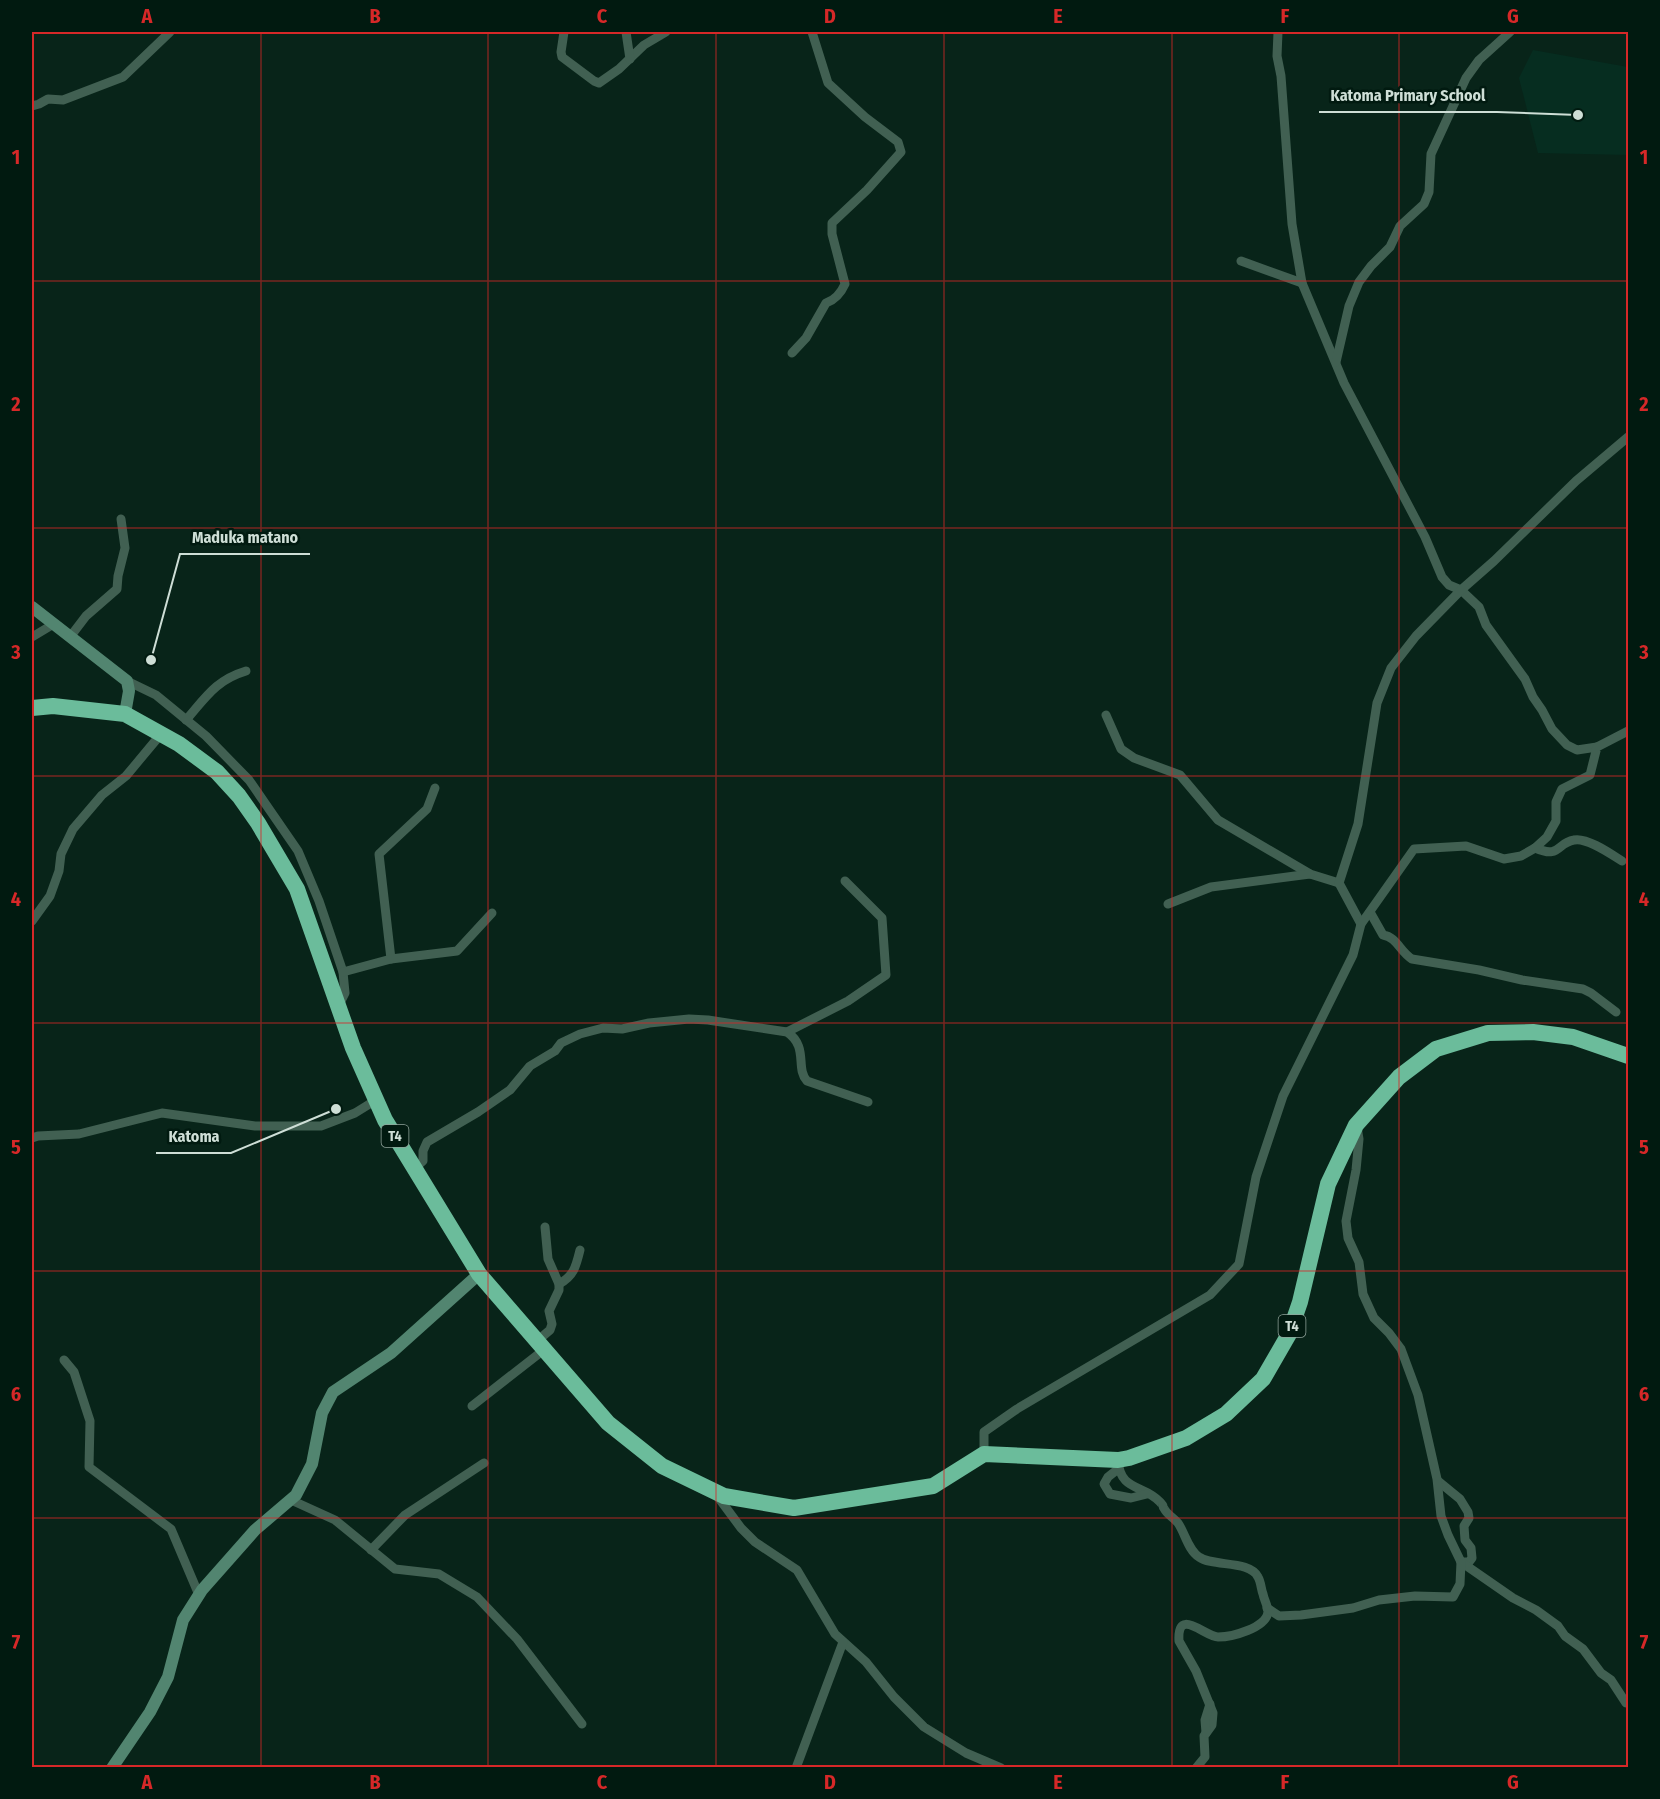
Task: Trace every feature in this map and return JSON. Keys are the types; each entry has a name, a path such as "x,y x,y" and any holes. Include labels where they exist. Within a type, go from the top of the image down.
{"highway":[{"name":"T4","path":"32,708 53,706 125,714 179,744 217,772 258,823 297,889 353,1048 385,1120 479,1274 608,1423 662,1466 724,1496 794,1508 933,1486 984,1454 1118,1464 1186,1438 1227,1414 1263,1379 1289,1334 1300,1302 1328,1184 1356,1125 1399,1077 1436,1049 1488,1033 1533,1032 1573,1037 1629,1056"}],"street":[{"path":"32,106 48,99 63,100 123,77 170,32"},
{"path":"564,32 562,57 599,83 644,45 666,32"},
{"path":"626,32 630,59"},
{"path":"792,353 806,338 826,303 842,292 845,284 832,234 832,223 867,190 901,152 898,142 865,117 828,83 812,32"},
{"path":"1278,32 1277,57 1281,76 1287,174 1292,224 1302,283 1350,396 1420,527 1442,577 1449,585 1461,590 1479,607 1486,625 1514,662 1533,698 1560,738 1577,750 1597,747 1629,731"},
{"path":"1336,362 1349,306 1359,282 1390,247 1400,226 1424,204 1429,192 1431,154 1466,78 1479,60 1510,32"},
{"path":"1241,261 1302,283"},
{"path":"1339,884 1358,825 1377,703 1391,668 1416,636 1461,590 1584,473 1629,437"},
{"path":"70,637 86,615 117,589 125,548 121,519"},
{"path":"32,607 52,625 127,681 156,695 206,736 249,780 298,851 318,901 343,972 345,993 338,1006"},
{"path":"32,637 52,625"},
{"path":"186,720 210,691 230,676 246,671"},
{"path":"125,714 129,690 127,681"},
{"path":"1106,715 1121,749 1134,758 1180,775 1218,820 1310,874 1339,884 1361,924"},
{"path":"32,921 50,896 59,871 61,854 73,829 102,795 126,777 161,734"},
{"path":"984,1454 984,1432 1017,1409 1210,1294 1239,1264 1256,1177 1283,1096 1353,955 1361,924 1414,849 1466,846 1504,859 1521,856 1535,848 1547,837 1556,821 1556,802 1562,789 1590,775 1597,747"},
{"path":"392,959 378,854 427,809 435,788"},
{"path":"1535,848 1550,852 1560,849 1573,840 1580,840 1623,861"},
{"path":"1168,904 1211,887 1310,874"},
{"path":"787,1032 848,1001 886,975 882,918 844,880"},
{"path":"1370,912 1383,935 1390,937 1412,959 1583,989 1616,1012"},
{"path":"343,972 392,959 457,951 492,913"},
{"path":"414,1169 423,1161 423,1151 427,1142 478,1112 510,1089 536,1062 555,1051 561,1042 603,1028 622,1029 649,1023 689,1019 787,1032 792,1035 799,1046 802,1073 807,1081 868,1102"},
{"path":"32,1138 79,1134 162,1113 255,1126 321,1126 355,1113 376,1100"},
{"path":"1267,1608 1279,1616 1301,1616 1353,1608 1379,1600 1415,1596 1453,1597 1460,1584 1461,1562 1441,1516 1438,1481 1418,1395 1401,1349 1374,1317 1363,1294 1359,1262 1348,1238 1346,1221 1356,1170 1359,1139 1356,1125"},
{"path":"472,1406 541,1345 550,1330 552,1324 549,1311 559,1290 559,1284 548,1259 545,1227"},
{"path":"559,1284 571,1276 575,1270 580,1250"},
{"path":"112,1767 150,1712 168,1677 183,1620 199,1595 255,1530 296,1496 312,1464 322,1413 333,1392 392,1353 479,1274"},
{"path":"64,1360 74,1372 90,1421 89,1467 171,1529 199,1595"},
{"path":"371,1550 405,1515 484,1463"},
{"path":"1118,1464 1119,1474 1125,1480 1158,1501 1176,1520 1196,1555 1208,1562 1224,1562 1250,1569 1256,1574 1267,1608 1267,1616 1249,1631 1217,1637 1208,1635 1192,1625 1188,1624 1181,1628 1179,1641 1196,1671 1210,1704 1214,1721 1203,1739 1204,1757 1197,1767"},
{"path":"1118,1464 1104,1484 1110,1494 1131,1498 1148,1494"},
{"path":"1438,1481 1460,1500 1468,1512 1464,1526 1465,1540 1472,1554 1469,1562 1461,1562"},
{"path":"715,1492 748,1536 763,1549 797,1570 835,1634 866,1662 894,1697 924,1727 966,1753 1001,1767"},
{"path":"291,1500 335,1520 395,1569 439,1574 477,1597 517,1639 582,1724"},
{"path":"1461,1562 1558,1626 1565,1636 1583,1649 1601,1673 1611,1680 1626,1703 1629,1703"},
{"path":"796,1767 843,1642"}],"shaded area":[{"path":"1533,50 1628,67 1628,155 1538,153 1519,78"}],"place":[{"name":"Katoma Primary School","path":"1578,115"},
{"name":"Maduka matano","path":"151,660"},
{"name":"Katoma","path":"336,1109"}]}
